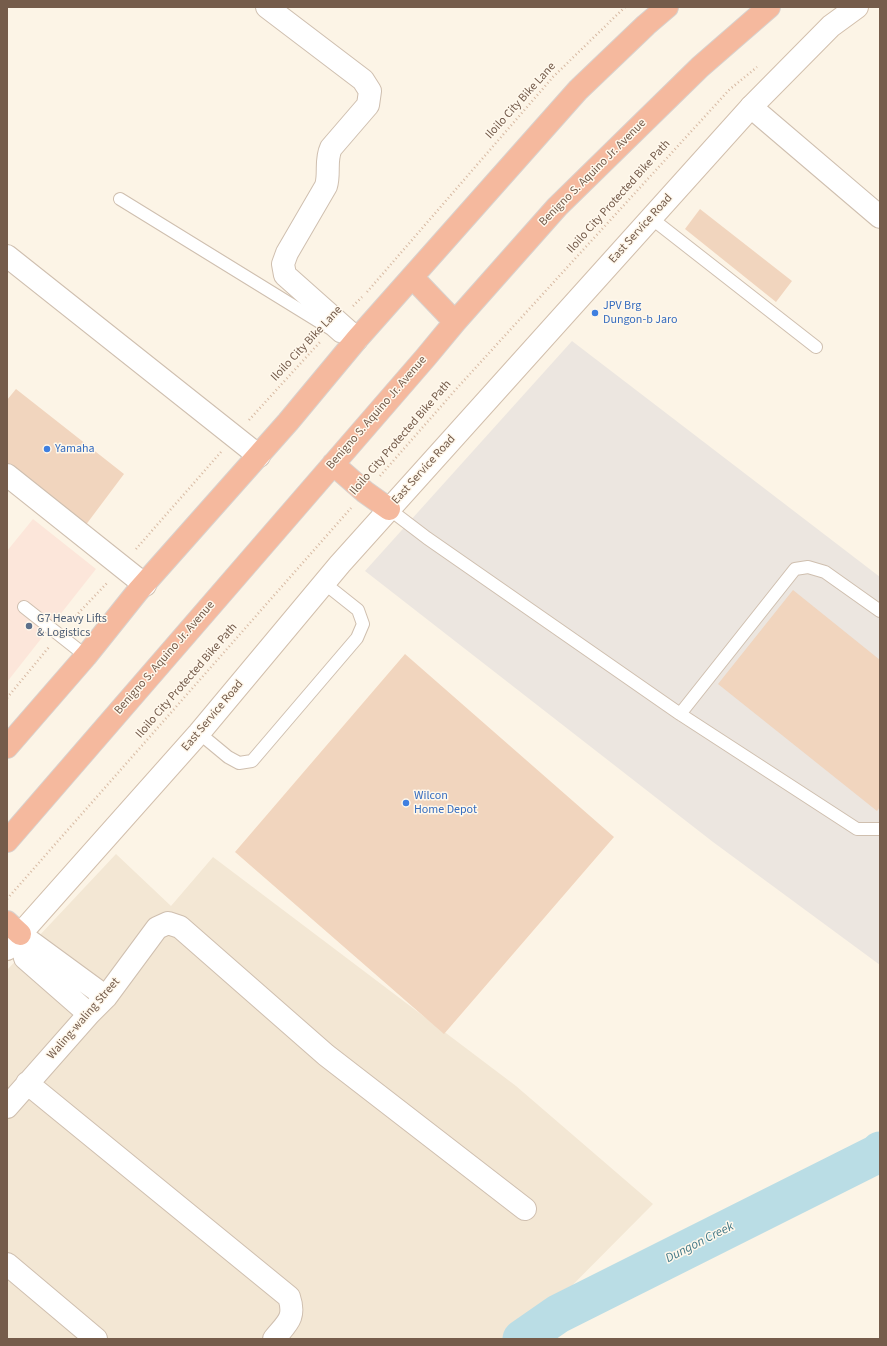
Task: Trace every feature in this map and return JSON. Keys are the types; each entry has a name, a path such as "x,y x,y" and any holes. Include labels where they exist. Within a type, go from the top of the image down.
{"highway":[{"path":"7,747 86,656 142,588 259,456 354,342 578,90 667,7"},
{"name":"Benigno S. Aquino Jr. Avenue","path":"7,841 455,322 557,207 700,67 769,7"},
{"path":"412,277 455,322"},
{"path":"332,464 389,510"}],"street":[{"path":"267,7 363,80 370,91 368,105 331,148 327,161 328,176 326,186 287,253 283,264 285,275 354,342"},
{"name":"East Service Road","path":"11,935 199,733 340,564 751,107 831,26 857,7"},
{"path":"751,107 880,217"},
{"path":"7,256 259,456"},
{"path":"7,476 118,570 142,588"},
{"name":"Waling-waling Street","path":"7,1107 89,1014 106,997 157,928 168,923 180,927 326,1055 525,1209"},
{"path":"11,935 106,997"},
{"path":"11,935 25,958 89,1014"},
{"path":"27,1083 289,1297 293,1307 291,1318 274,1339"},
{"path":"7,1264 96,1339"}],"lane":[{"path":"120,199 335,325"},
{"path":"651,218 816,347"},
{"path":"7,491 10,490 118,570"},
{"path":"389,510 680,714 856,829 880,829"},
{"path":"680,714 795,569 808,567 825,572 880,611"},
{"path":"199,733 228,757 240,763 252,761 357,638 363,624 358,610 324,583"},
{"path":"24,607 86,656"}],"path":[{"name":"Iloilo City Bike Lane","path":"7,698 59,635 235,436 335,325 362,298 553,77 625,7"},
{"name":"Iloilo City Protected Bike Path","path":"7,900 458,387 729,90 758,66"}],"shaded area":[{"path":"572,341 880,577 880,965 713,842 365,571"},
{"name":"G7 Heavy Lifts & Logistics","path":"33,519 96,569 7,682 7,551"},
{"path":"116,854 171,906 213,857 516,1086 653,1204 519,1339 7,1339 7,970"}],"building":[{"path":"700,209 792,281 776,302 685,229"},
{"path":"16,389 124,474 85,526 7,464 7,400"},
{"path":"793,590 880,660 880,807 877,811 718,684"},
{"path":"405,654 614,837 444,1034 235,852"}],"waterway":[{"name":"Dungon Creek","path":"522,1339 558,1314 877,1154 880,1151"}],"place":[{"name":"JPV Brg Dungon-b Jaro","path":"595,313"},
{"name":"Yamaha","path":"47,449"},
{"name":"G7 Heavy Lifts & Logistics","path":"29,626"},
{"name":"Wilcon Home Depot","path":"406,803"}]}
